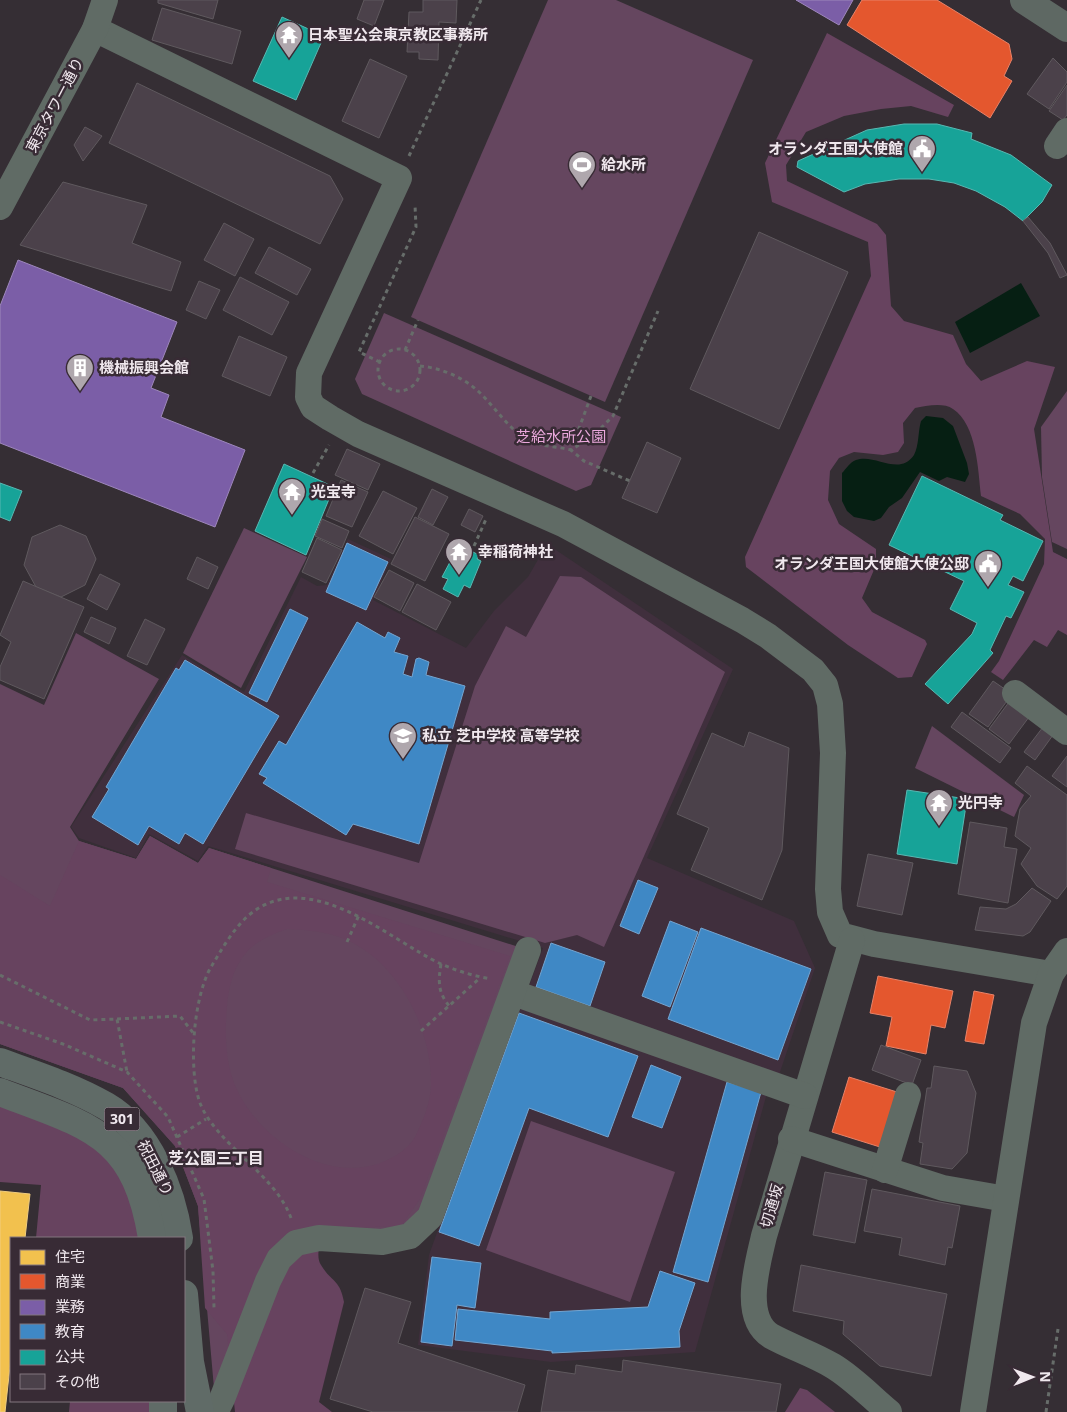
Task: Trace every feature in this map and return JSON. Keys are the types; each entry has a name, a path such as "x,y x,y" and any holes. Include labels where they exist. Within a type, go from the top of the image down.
{"highway":[{"path":"1029,1 1067,28"}],"main road":[{"name":"祝田通り","path":"0,1062 77,1091 108,1106 138,1135 158,1168 172,1200 179,1237"},
{"name":"祝田通り","path":"0,1092 81,1124 107,1140 120,1154 141,1189 147,1208 152,1237"},
{"path":"185,1305 190,1362 190,1412"},
{"path":"190,1362 200,1412"}],"street":[{"name":"東京タワー通り","path":"0,207 95,29 104,0"},
{"path":"95,29 399,178 309,373 308,397 313,407 358,434 563,524 673,582 768,636 813,670 825,685 831,720 833,753 828,889 830,912 840,935 863,942 1051,974"},
{"path":"1015,693 1067,732"},
{"name":"切通坂","path":"863,942 805,1096 791,1139 754,1279 754,1305 759,1323 770,1335 835,1367 889,1412"},
{"path":"209,1412 216,1411 222,1399 268,1281 279,1258 296,1243 319,1238 382,1242 410,1236 430,1217 516,988 528,950"},
{"path":"973,1412 1034,1023 1051,974 1067,951"},
{"path":"516,988 805,1096"},
{"path":"885,1170 908,1094"},
{"path":"791,1139 943,1188 1006,1199"}],"path":[{"path":"380,362 360,352 416,227 415,188 399,178 481,0"},
{"path":"571,450 594,436 613,416 658,311"},
{"path":"405,350 418,320"},
{"path":"405,350 417,358 420,366 418,380 406,390 399,391 387,388 382,382 378,368 380,362 390,351 405,350"},
{"path":"420,366 438,368 478,391 512,430 527,440 540,445 571,450 584,461 630,481"},
{"path":"571,450 591,396"},
{"path":"314,473 332,440"},
{"path":"474,546 489,514"},
{"path":"296,1243 291,1216 278,1195 249,1161 207,1118 199,1101 194,1071 194,1034 200,999 209,970 228,940 249,916 269,903 296,899 323,902 359,915 404,944 442,964 516,988"},
{"path":"347,942 359,915"},
{"path":"442,964 438,980 441,996 450,1007"},
{"path":"0,975 90,1020 180,1016 194,1034"},
{"path":"421,1031 450,1007 480,977"},
{"path":"117,1018 127,1072"},
{"path":"0,1022 63,1044 127,1072 168,1117 204,1199 213,1271 214,1311"},
{"path":"177,1137 207,1118"},
{"path":"1046,1412 1058,1329"}],"shaded area":[{"path":"827,33 954,105 948,117 911,106 881,109 844,116 806,132 786,165 787,181 877,224 886,235 891,306 904,321 953,335 966,364 981,381 1027,361 1055,367 1034,429 1053,552 1067,559 1067,635 1058,630 1047,647 1034,640 1003,680 991,672 999,661 1044,564 1045,539 1020,514 981,496 972,437 961,416 949,407 934,405 915,408 903,423 904,443 898,452 883,455 854,452 839,458 830,471 828,500 839,524 876,549 876,565 862,598 872,612 925,640 927,644 912,677 898,678 848,645 746,567 745,557 871,276 868,242 772,202 765,163"},
{"path":"1021,283 1040,316 970,353 955,322"},
{"path":"926,416 943,418 953,426 967,463 969,474 965,482 947,477 939,481 920,472 902,498 889,507 881,518 874,521 854,517 847,511 842,501 842,473 856,460 871,459 894,464 908,461 916,451 921,421"},
{"name":"私立 芝中学校 高等学校","path":"348,539 391,559 373,600 466,648 494,611 528,577 547,544 733,669 647,858 794,921 815,968 778,1078 528,989 543,948 208,846 198,861 149,834 136,858 79,838 71,827 182,655 244,692 301,577 317,586 327,585"},
{"path":"150,836 198,863 209,848 271,868 267,882 510,956 420,1199 401,1226 322,1229 318,1253 319,1261 325,1271 338,1285 344,1302 319,1402 332,1412 235,1412 227,1334 205,1308 198,1206 175,1146 123,1088 0,1044 0,875 50,906 79,841 136,859","holes":["287,929 321,932 353,943 386,968 410,1003 426,1044 430,1064 431,1091 416,1135 409,1145 392,1158 374,1165 352,1168 330,1166 309,1158 288,1147 269,1133 253,1116 241,1097 232,1077 226,1042 228,998 231,981 237,966 253,946"]},
{"path":"523,1007 767,1093 695,1352 551,1362 418,1345 429,1255 516,1012"},
{"path":"0,1104 74,1133 109,1151 134,1193 141,1237 36,1237 41,1185 0,1182"},
{"path":"800,1388 807,1390 835,1412 785,1412"},
{"path":"70,1402 149,1402 150,1412 69,1412"}],"green space":[{"name":"給水所","path":"548,0 616,0 753,60 605,402 411,317"},
{"name":"芝給水所公園","path":"384,313 621,417 591,485 576,491 362,394 355,379"},
{"path":"1067,391 1067,549 1052,542 1042,477 1041,427"},
{"path":"244,528 307,557 241,688 183,653"},
{"path":"560,576 581,577 725,672 604,947 577,935 545,943 235,849 246,813 419,863 475,686 506,626 526,637"},
{"path":"76,633 159,679 70,827 79,841 136,859 150,836 198,863 209,848 528,950 410,1236 319,1238 216,1411 198,1206 175,1146 123,1088 0,1044 0,684 44,705"},
{"path":"932,726 1024,795 1014,817 915,768"},
{"path":"531,1121 675,1172 630,1302 486,1250"}],"building: 住宅":[{"path":"0,1191 30,1194 25,1237 10,1237 10,1366 5,1412 0,1412"}],"building: 商業":[{"path":"862,0 937,0 1009,44 1012,59 1004,76 1012,81 990,118 847,25"},
{"path":"878,976 953,991 945,1028 931,1025 926,1054 886,1046 892,1017 870,1013"},
{"path":"974,991 994,995 984,1044 965,1041"},
{"path":"849,1077 897,1092 880,1147 832,1132"}],"building: 業務":[{"path":"796,0 853,0 839,25"},
{"name":"機械振興会館","path":"18,260 177,322 151,388 169,395 161,417 245,450 215,527 0,443 0,306"}],"building: 教育":[{"path":"347,543 388,562 366,610 326,592"},
{"path":"290,609 308,618 267,702 249,693"},
{"path":"357,622 385,638 388,632 400,638 394,652 408,656 403,674 412,677 416,659 419,658 429,662 426,675 465,686 419,844 353,824 346,835 263,783 267,778 259,774 279,741 286,745"},
{"path":"185,660 279,716 203,844 185,833 179,844 149,826 138,845 92,817 109,789 106,787 176,668 179,670"},
{"path":"638,880 658,888 639,934 620,926"},
{"path":"670,921 698,932 670,1007 642,996"},
{"path":"701,928 811,969 778,1060 668,1019"},
{"path":"551,943 605,962 590,1006 536,987"},
{"path":"519,1013 638,1056 608,1137 529,1108 479,1246 439,1232"},
{"path":"651,1065 681,1077 662,1128 632,1117"},
{"path":"727,1082 761,1092 708,1282 673,1272"},
{"path":"432,1257 481,1263 475,1308 457,1305 452,1346 421,1342"},
{"path":"660,1271 695,1283 679,1331 680,1347 552,1353 552,1351 455,1340 458,1309 550,1319 550,1312 648,1307"}],"building: 公共":[{"name":"日本聖公会東京教区事務所","path":"282,17 324,36 296,100 253,81"},
{"name":"オランダ王国大使館","path":"904,124 937,124 972,133 971,139 1011,155 1052,185 1042,202 1023,221 1005,207 976,191 954,183 929,179 899,179 865,184 844,192 797,167 798,161 867,130"},
{"path":"284,464 334,487 306,555 255,531"},
{"name":"オランダ王国大使館大使公邸","path":"922,476 1003,515 1000,520 1043,541 1023,581 1013,576 1008,585 1024,592 1011,618 1006,616 990,650 993,653 948,704 925,684 972,634 977,623 950,609 964,581 889,545"},
{"path":"0,483 22,491 10,521 0,517"},
{"path":"465,548 479,555 477,559 481,561 470,588 464,585 458,597 443,589 448,579 442,577 450,562 454,564 460,550 464,551"},
{"path":"907,790 967,799 957,864 897,854"}],"building: その他":[{"path":"158,0 218,0 213,19 158,3"},
{"path":"364,0 384,0 374,26 357,19"},
{"path":"423,0 457,0 456,23 439,22 438,60 419,59 419,52 407,52 409,12 423,12"},
{"path":"162,8 241,31 232,64 152,40"},
{"path":"1053,58 1067,72 1067,82 1049,109 1027,94"},
{"path":"370,59 407,76 379,138 342,121"},
{"path":"137,83 330,176 343,199 320,244 109,143"},
{"path":"1067,85 1067,115 1063,120 1049,111"},
{"path":"85,127 102,136 83,161 74,145"},
{"path":"63,182 147,205 132,243 181,262 171,291 20,245"},
{"path":"1028,217 1050,243 1067,275 1060,278 1048,253 1023,221"},
{"path":"224,223 254,239 235,276 204,260"},
{"path":"759,232 848,272 779,429 690,389"},
{"path":"269,247 311,269 297,295 255,273"},
{"path":"240,277 289,302 272,335 223,310"},
{"path":"199,281 220,290 206,319 186,310"},
{"path":"239,336 287,357 270,396 222,376"},
{"path":"647,442 681,458 657,513 622,498"},
{"path":"347,449 380,464 368,490 335,475"},
{"path":"341,480 368,492 352,527 326,516"},
{"path":"432,489 448,497 433,525 418,517"},
{"path":"383,491 417,508 393,554 359,536"},
{"path":"469,509 483,516 475,532 461,525"},
{"path":"415,517 449,534 425,581 391,564"},
{"path":"322,519 349,531 342,548 315,536"},
{"path":"60,525 86,536 96,559 85,585 61,597 36,587 24,565 32,537"},
{"path":"317,538 342,550 326,583 302,572"},
{"path":"197,557 218,567 208,589 187,579"},
{"path":"389,570 414,583 400,611 374,597"},
{"path":"100,574 120,584 107,610 87,599"},
{"path":"23,581 84,607 44,699 0,680 0,667 11,642 0,635"},
{"path":"417,584 451,602 436,630 402,612"},
{"path":"91,617 116,628 109,644 84,632"},
{"path":"145,619 165,629 147,665 127,656"},
{"path":"993,681 1012,694 988,727 969,714"},
{"path":"1012,698 1032,713 1009,744 989,729"},
{"path":"962,712 1011,748 1000,763 951,727"},
{"path":"1043,727 1053,735 1035,760 1024,752"},
{"path":"749,732 789,748 782,850 762,900 691,870 709,828 677,814 712,733 744,747"},
{"path":"1067,756 1067,787 1052,776"},
{"path":"1027,766 1067,795 1067,886 1057,899 1037,886 1021,864 1031,848 1015,836 1020,809 1031,796 1015,783"},
{"path":"970,822 1007,828 1004,847 1017,849 1008,903 958,894"},
{"path":"868,854 913,863 902,915 857,906"},
{"path":"1032,888 1051,901 1030,932 1023,936 975,930 980,907 1006,909 1016,904"},
{"path":"881,1045 921,1060 912,1085 872,1070"},
{"path":"934,1066 967,1071 976,1093 967,1153 952,1169 920,1164 923,1143 919,1142 927,1088 931,1088"},
{"path":"825,1172 867,1180 855,1243 813,1235"},
{"path":"872,1189 960,1206 952,1248 948,1247 945,1265 899,1255 902,1238 864,1231"},
{"path":"801,1265 947,1294 931,1376 880,1366 843,1334 844,1321 793,1311"},
{"path":"365,1288 411,1302 398,1343 525,1385 517,1412 373,1412 330,1399"},
{"path":"623,1360 781,1384 776,1412 541,1412 548,1370 575,1374 576,1365 622,1372"}],"place":[{"name":"日本聖公会東京教区事務所","path":"289,59"},
{"name":"オランダ王国大使館","path":"922,173"},
{"name":"給水所","path":"582,189"},
{"name":"機械振興会館","path":"80,392"},
{"name":"光宝寺","path":"292,516"},
{"name":"幸稲荷神社","path":"459,576"},
{"name":"オランダ王国大使館大使公邸","path":"988,588"},
{"name":"私立 芝中学校 高等学校","path":"403,760"},
{"name":"光円寺","path":"939,827"}],"district":[{"name":"芝公園三丁目","path":"216,1158"}]}
